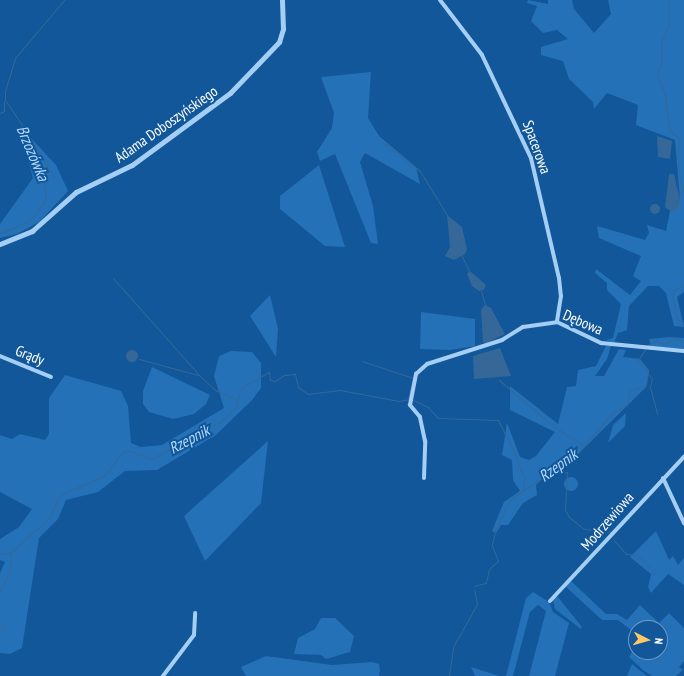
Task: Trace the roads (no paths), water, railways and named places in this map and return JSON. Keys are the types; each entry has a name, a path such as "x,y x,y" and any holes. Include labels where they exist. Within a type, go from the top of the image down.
{"street":[{"name":"Adama Doboszyńskiego","path":"0,244 32,232 76,192 132,164 234,90 279,42 283,29 282,0"},
{"name":"Spacerowa","path":"440,0 482,55 531,158 559,278 561,296 557,322"},
{"name":"Dębowa","path":"424,478 425,441 420,417 410,405 416,374 427,364 454,354 502,340 523,327 557,322 601,343 684,351"},
{"name":"Grądy","path":"0,356 51,377"},
{"name":"Modrzewiowa","path":"550,600 617,533 663,478 684,458"},
{"path":"663,478 684,523"},
{"path":"163,676 174,658 194,635 195,613"}],"waterway":[{"name":"Brzozówka","path":"0,233 29,221 46,199 44,175 26,131 5,100 5,91 15,58 64,0"},
{"path":"669,0 668,27 661,43 662,62 657,75 665,95 669,130 679,138 678,167 684,195"},
{"path":"0,113 4,111 4,101"},
{"path":"27,133 54,177"},
{"path":"383,142 420,171 447,215"},
{"path":"461,254 469,271"},
{"path":"113,278 199,375 215,390 237,400"},
{"name":"Rzepnik","path":"684,285 674,290 672,297 677,319 684,323"},
{"path":"481,291 485,305"},
{"name":"Rzepnik","path":"648,345 656,340 663,344 676,339 684,343"},
{"name":"Rzepnik","path":"413,400 428,407 438,418 498,420 514,451 524,479 523,491 579,452 613,412 627,405 629,391 646,385 648,371 638,360 646,348"},
{"path":"139,359 198,375"},
{"path":"362,361 413,378 408,399"},
{"name":"Rzepnik","path":"0,591 9,574 11,552 50,517 60,495 104,476 123,452 130,451 151,459 220,422 235,408 241,388 269,372 270,380 275,381 284,375 295,374 298,387 308,394 340,390 399,401 410,399"},
{"path":"648,374 652,378 650,387 657,414"},
{"path":"499,380 553,426 583,445"},
{"path":"554,469 554,474 567,472 565,510 569,517 584,529 611,532"},
{"path":"474,586 486,583 489,569 498,561 492,545 495,531 509,501 523,491"},
{"path":"613,539 626,554 637,555 650,567"},
{"path":"0,554 11,552"},
{"path":"449,676 453,647 477,604 474,589"},
{"name":"Rzepnik","path":"0,623 5,625 0,633"}]}
